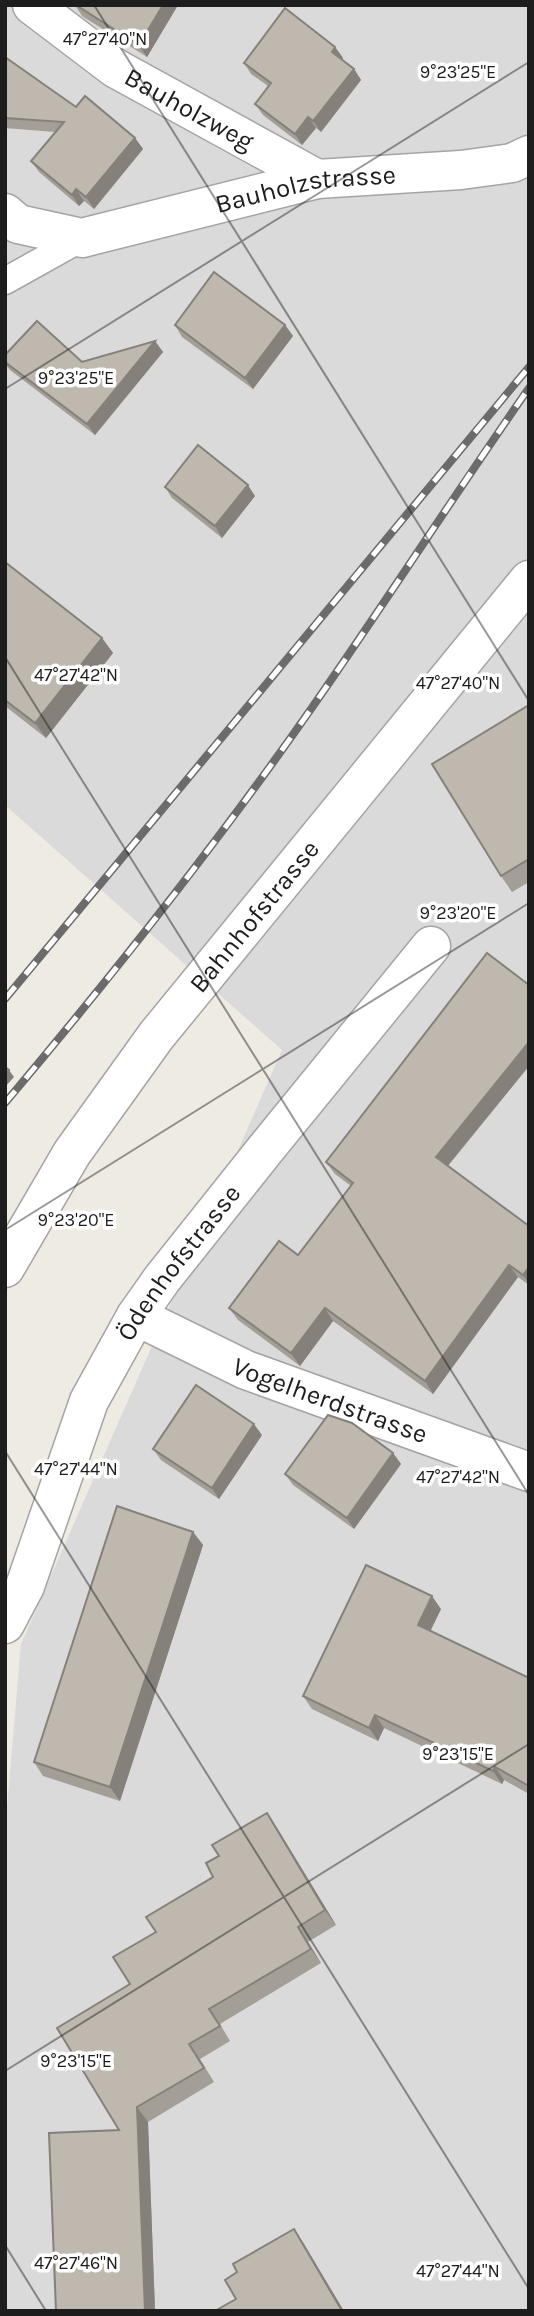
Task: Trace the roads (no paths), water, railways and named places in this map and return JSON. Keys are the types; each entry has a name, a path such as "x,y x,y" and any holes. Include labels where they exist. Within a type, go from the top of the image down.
{"street":[{"name":"Bauholzweg","path":"32,5 116,68 317,179"},
{"name":"Bauholzstrasse","path":"5,213 18,224 82,238 317,179 461,170 512,163 529,155"},
{"name":"Bahnhofstrasse","path":"5,1268 72,1153 156,1036 529,580"},
{"name":"Ödenhofstrasse","path":"5,1624 25,1586 89,1401 136,1316 255,1162 431,946"},
{"name":"Vogelherdstrasse","path":"136,1316 246,1370 529,1472"}],"lane":[{"name":"Bauholzstrasse","path":"5,281 82,238"}],"railway":[{"path":"5,999 529,367"},
{"path":"5,1103 124,958 275,760 529,388"}]}
